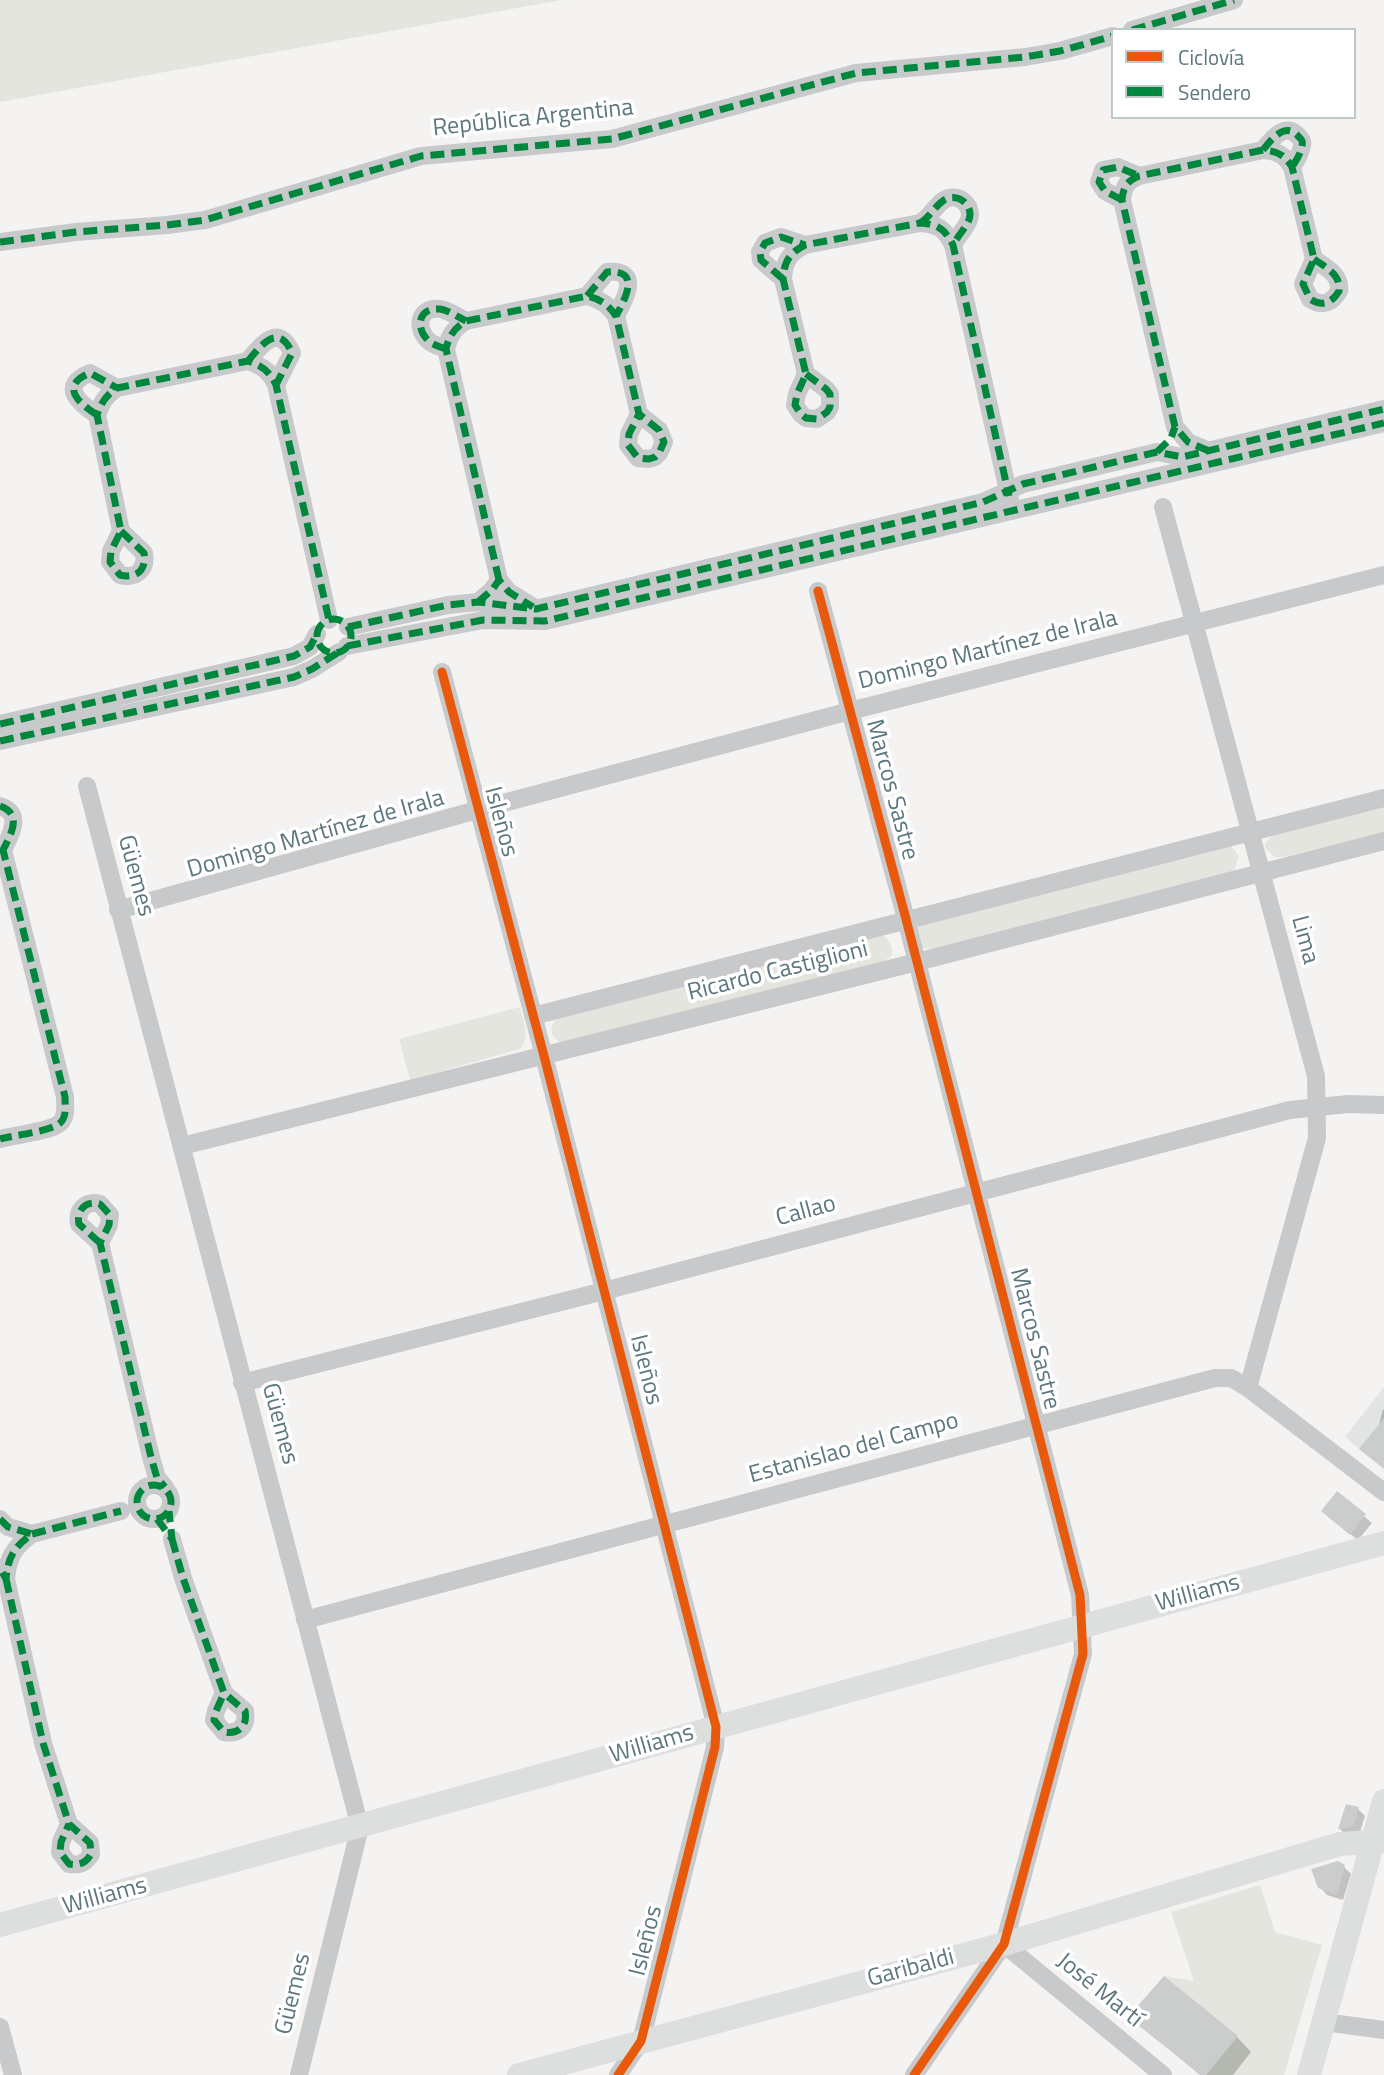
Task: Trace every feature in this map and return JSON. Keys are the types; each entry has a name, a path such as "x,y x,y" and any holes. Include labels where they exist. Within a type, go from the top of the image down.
{"street":[{"path":"1139,28 1234,0"},
{"name":"República Argentina","path":"0,242 205,219 421,156 612,139 856,73 1025,57 1060,51 1111,37"},
{"path":"1263,150 1279,132 1295,132 1302,141 1302,147 1292,167"},
{"path":"1209,451 1188,442 1175,426 1122,200 1123,190 1130,180 1139,176 1263,150 1274,151 1287,158 1292,167 1314,258"},
{"path":"1122,200 1105,191 1099,183 1103,170 1118,167 1139,176"},
{"path":"920,223 932,215 943,201 960,198 967,204 969,221 953,245"},
{"path":"806,374 783,279 784,265 792,252 805,246 920,223 935,223 947,233 953,245 1013,510"},
{"path":"783,279 761,260 760,252 765,243 781,237 805,246"},
{"path":"587,296 599,278 607,272 616,271 624,276 629,285 629,294 616,316"},
{"path":"536,609 509,592 499,580 446,349 448,340 456,327 466,321 587,296 597,298 610,307 616,316 639,414"},
{"path":"446,349 430,342 421,331 419,319 432,310 442,309 466,321"},
{"path":"248,361 262,343 270,338 280,338 288,343 292,353 276,385"},
{"path":"121,531 97,415 109,393 117,388 248,361 271,374 276,385 323,627 318,642 323,649 331,652 483,620 544,621 1013,510 1184,463 1384,423"},
{"path":"97,415 78,402 74,394 80,377 89,373 117,388"},
{"path":"1157,452 1184,463 1209,451 1384,408"},
{"path":"348,627 448,605 478,602 536,609 983,502 1024,484 1157,452 1171,438 1175,426"},
{"name":"Lima","path":"1163,507 1315,1076 1317,1138 1248,1388"},
{"name":"Domingo Martínez de Irala","path":"118,910 477,810 850,711 1384,575"},
{"path":"478,602 499,580"},
{"name":"Marcos Sastre","path":"818,591 906,919 1080,1595 1082,1625 1083,1654 1004,1944 914,2075"},
{"path":"0,724 293,656 310,647 323,627 343,622 351,633 343,649 294,677 0,741"},
{"name":"Isleños","path":"442,672 544,1056 716,1727 715,1747 641,2041 618,2075"},
{"name":"Güemes","path":"87,786 360,1827 299,2075"},
{"name":"Ricardo Castiglioni","path":"533,1016 1384,798"},
{"path":"0,806 8,810 14,819 13,830 2,849 65,1097 66,1112 60,1123 48,1128 0,1139"},
{"name":"Ricardo Castiglioni","path":"182,1146 917,962 1384,841"},
{"name":"Callao","path":"242,1383 604,1291 1290,1110 1348,1104 1384,1105"},
{"path":"6,1554 32,1534 121,1511 172,1503 170,1494 158,1478 151,1457 100,1242"},
{"name":"Estanislao del Campo","path":"305,1620 1215,1378 1231,1378 1248,1388 1384,1492"},
{"path":"151,1457 150,1506 172,1539 224,1693"},
{"path":"3,1523 32,1534"},
{"path":"3,1523 13,1534 15,1542 6,1554 7,1564 3,1573 43,1742 69,1824"},
{"name":"Williams","path":"0,1925 1384,1543"},
{"path":"1310,2075 1379,1842 1384,1801"},
{"name":"Garibaldi","path":"519,2075 1004,1944 1340,1844 1379,1842"},
{"name":"José Martí","path":"1004,1944 1163,2075"},
{"path":"1324,2022 1384,2030"},
{"path":"0,2026 13,2075"}],"shaded area":[{"path":"0,0 561,0 0,102"},
{"path":"1384,804 1384,832 1284,857 1275,857 1265,848 1274,833"},
{"path":"1231,846 1239,856 1235,869 1230,872 933,949 922,948 917,928 921,924"},
{"path":"882,935 890,943 892,955 882,963 567,1042 559,1042 552,1032 552,1026 560,1016"},
{"path":"520,1007 526,1034 520,1049 410,1080 399,1039"},
{"path":"1384,1387 1384,1469 1345,1437"},
{"path":"1260,1885 1275,1932 1322,1945 1284,2075 1201,2075 1128,2017 1164,1976 1194,1981 1171,1912"}],"building":[{"path":"1384,1418 1384,1469 1359,1449"},
{"path":"1337,1491 1366,1514 1350,1535 1321,1511"},
{"path":"1346,1804 1359,1807 1354,1825 1338,1829"},
{"path":"1338,1861 1345,1865 1337,1895 1318,1888 1311,1869"},
{"path":"1164,1976 1238,2036 1206,2075 1201,2075 1128,2017"}],"marked path":[{"path":"1139,28 1234,0"},
{"path":"0,242 205,220 421,156 612,139 856,73 1025,57 1060,51 1111,37"},
{"path":"1263,150 1283,131 1293,132 1302,143 1292,167"},
{"path":"1209,451 1188,442 1175,427 1122,200 1125,188 1139,176 1263,150 1276,153 1292,167 1314,259 1303,284 1310,299 1319,303 1326,302 1339,291 1338,280 1314,259"},
{"path":"1122,200 1105,191 1099,182 1103,170 1118,167 1139,176"},
{"path":"920,223 944,200 960,199 968,206 970,216 953,245"},
{"path":"806,374 830,394 830,407 817,419 806,418 795,405 806,374 783,279 786,263 791,255 805,245 920,223 940,228 953,245 1009,496"},
{"path":"783,279 761,260 760,252 765,243 781,237 805,245"},
{"path":"587,296 607,272 624,275 628,286 616,316"},
{"path":"499,580 446,349 455,330 466,321 587,296 596,299 616,316 639,414 659,430 664,442 659,453 649,459 638,458 628,445 629,434 639,414"},
{"path":"446,349 425,337 421,326 423,315 432,309 440,309 466,321"},
{"path":"248,361 270,339 281,339 287,344 292,353 276,385"},
{"path":"121,531 144,553 142,568 131,576 120,575 110,562 111,551 121,531 97,415 104,400 117,388 248,361 253,363 268,373 276,385 329,620"},
{"path":"97,415 75,395 75,384 90,373 117,388"},
{"path":"348,627 448,605 478,602 536,609 983,502 1023,484 1157,452 1182,457 1384,409"},
{"path":"347,646 483,620 545,621 1384,423"},
{"path":"1157,452 1171,438 1175,427"},
{"path":"478,602 499,580 509,592 533,607"},
{"path":"334,619 346,624 351,636 346,648 334,653 322,648 317,636 322,624 334,619"},
{"path":"0,724 294,656 310,647 317,634"},
{"path":"0,741 294,677 339,652"},
{"path":"0,806 7,810 13,819 12,831 3,850"},
{"path":"0,848 3,850 65,1097 65,1115 60,1123 40,1131 0,1139"},
{"path":"100,1243 79,1224 81,1210 90,1203 100,1204 110,1215 109,1225 100,1243 151,1457 157,1478 165,1487"},
{"path":"154,1485 166,1490 171,1502 166,1514 154,1519 142,1514 137,1502 142,1490 154,1485"},
{"path":"32,1534 121,1511"},
{"path":"157,1519 172,1539 169,1511"},
{"path":"0,1519 8,1527 32,1534 13,1553 6,1579 0,1568"},
{"path":"172,1539 224,1693 245,1711 245,1721 238,1731 224,1732 214,1720 224,1693"},
{"path":"6,1579 43,1743 69,1824 90,1843 91,1854 79,1864 69,1864 60,1852 61,1842 69,1824"}],"cycle path":[{"path":"818,591 906,919 1080,1595 1083,1654 1004,1944 914,2075"},
{"path":"442,672 544,1056 716,1727 715,1747 641,2041 618,2075"}]}
